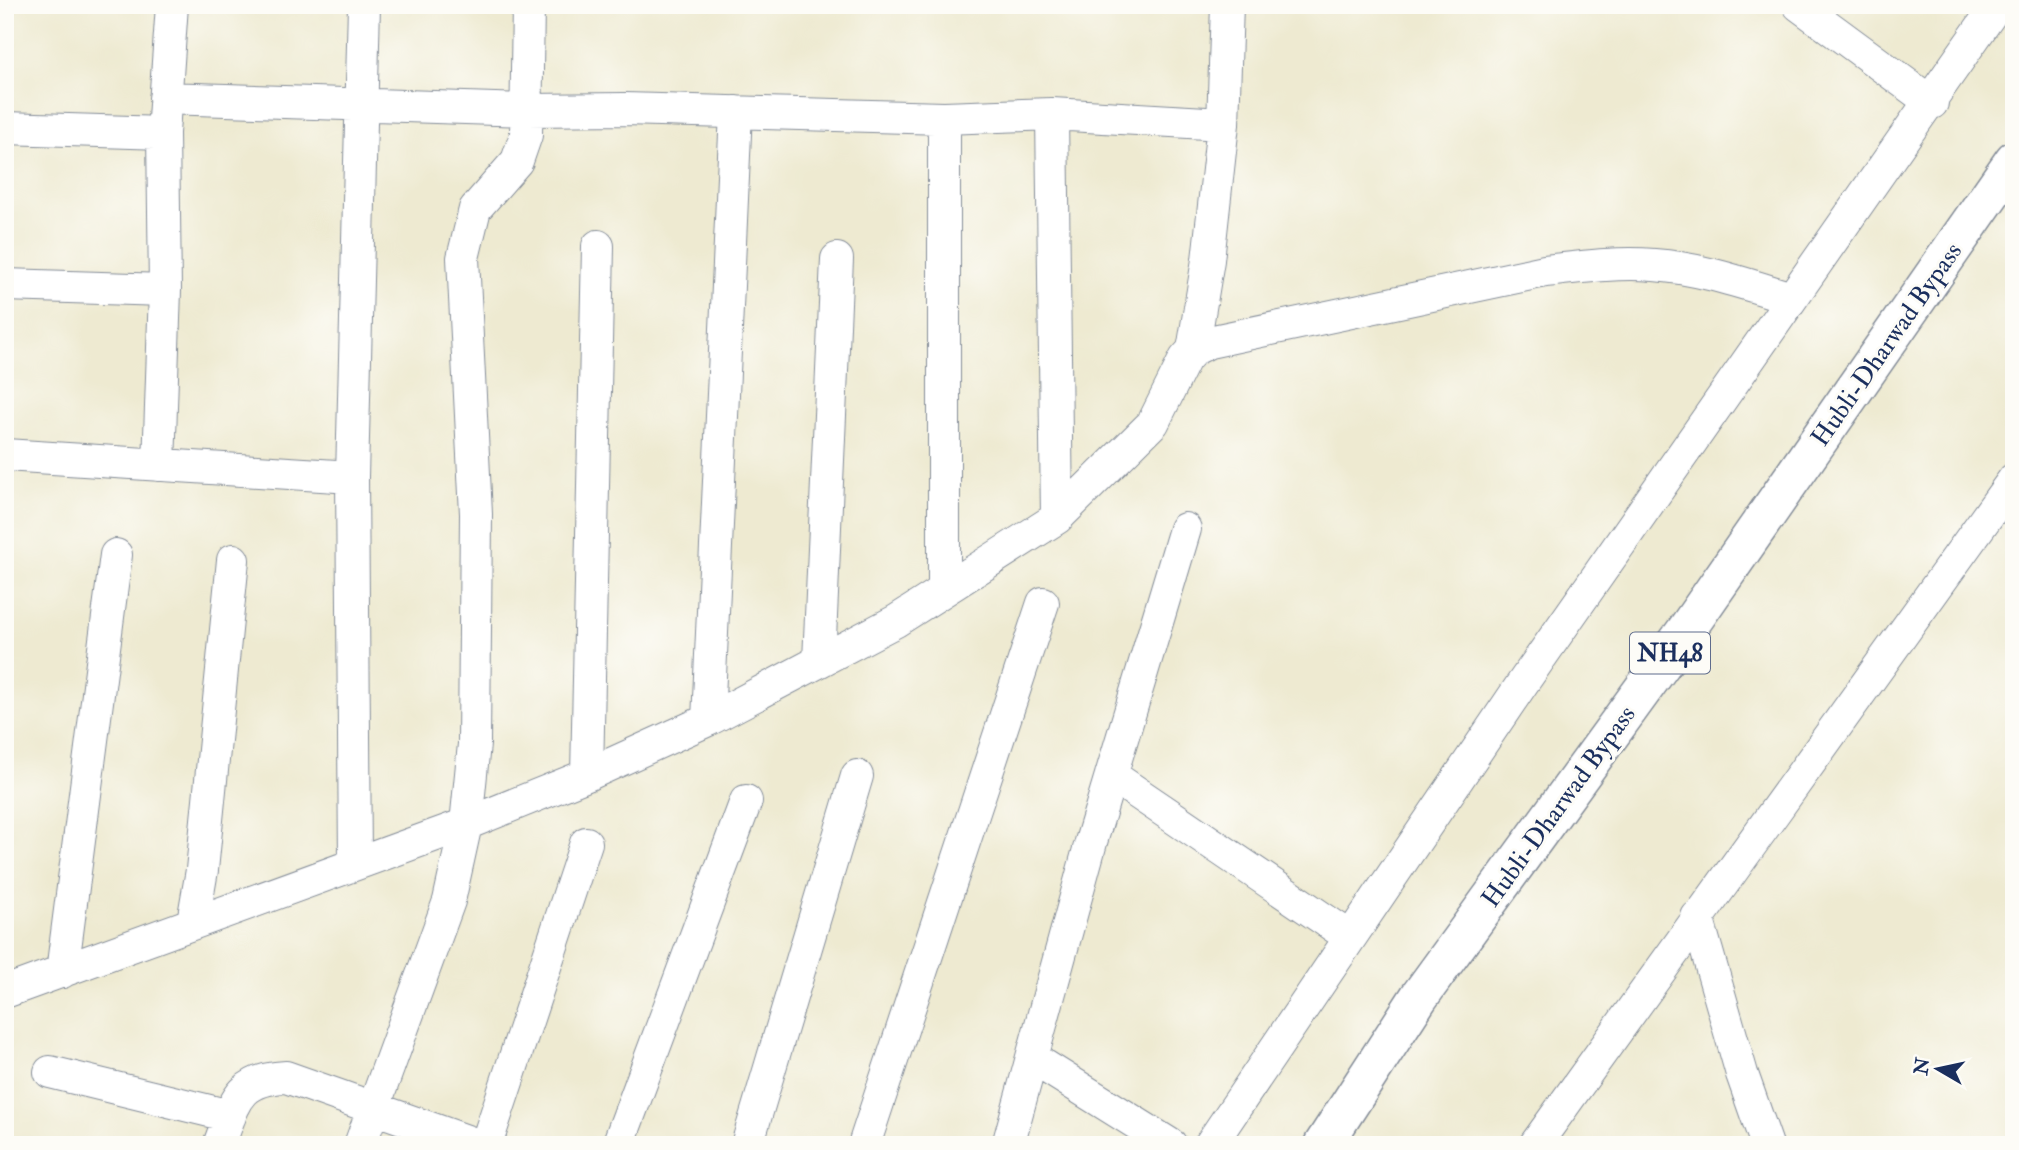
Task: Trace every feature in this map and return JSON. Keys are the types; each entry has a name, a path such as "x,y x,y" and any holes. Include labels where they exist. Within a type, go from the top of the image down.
{"highway":[{"name":"Hubli-Dharwad Bypass","path":"1323,1145 1419,997 1687,629 2014,160"}],"street":[{"path":"159,465 165,290 163,133 172,5"},
{"path":"355,863 352,477 364,5"},
{"path":"360,1145 450,901 466,824 474,744 476,514 463,258 475,209 517,160 526,135 528,5"},
{"path":"5,992 466,824 587,775 708,720 896,621 1057,519 1153,423 1213,343 1208,260 1223,124 1227,5"},
{"path":"1799,5 1932,103"},
{"path":"1210,1145 1522,684 1932,103 1997,5"},
{"path":"165,97 527,110 944,118 1052,114 1223,124"},
{"path":"708,720 736,113"},
{"path":"1052,114 1057,519"},
{"path":"944,118 944,589"},
{"path":"5,128 163,133"},
{"path":"587,775 598,246"},
{"path":"819,661 837,259"},
{"path":"1213,343 1545,271 1601,265 1654,265 1682,269 1792,298"},
{"path":"5,285 165,290"},
{"path":"5,455 352,477"},
{"path":"1535,1145 2014,479"},
{"path":"1008,1145 1111,775 1185,529"},
{"path":"62,972 116,555"},
{"path":"192,922 202,870 233,560"},
{"path":"864,1145 1043,603"},
{"path":"1111,775 1350,937"},
{"path":"747,1145 857,776"},
{"path":"618,1145 746,801"},
{"path":"486,1145 586,843"},
{"path":"1697,917 1742,1074 1767,1145"},
{"path":"1032,1058 1171,1145"},
{"path":"50,1072 225,1130 245,1088 260,1078 285,1077 478,1145"}]}
